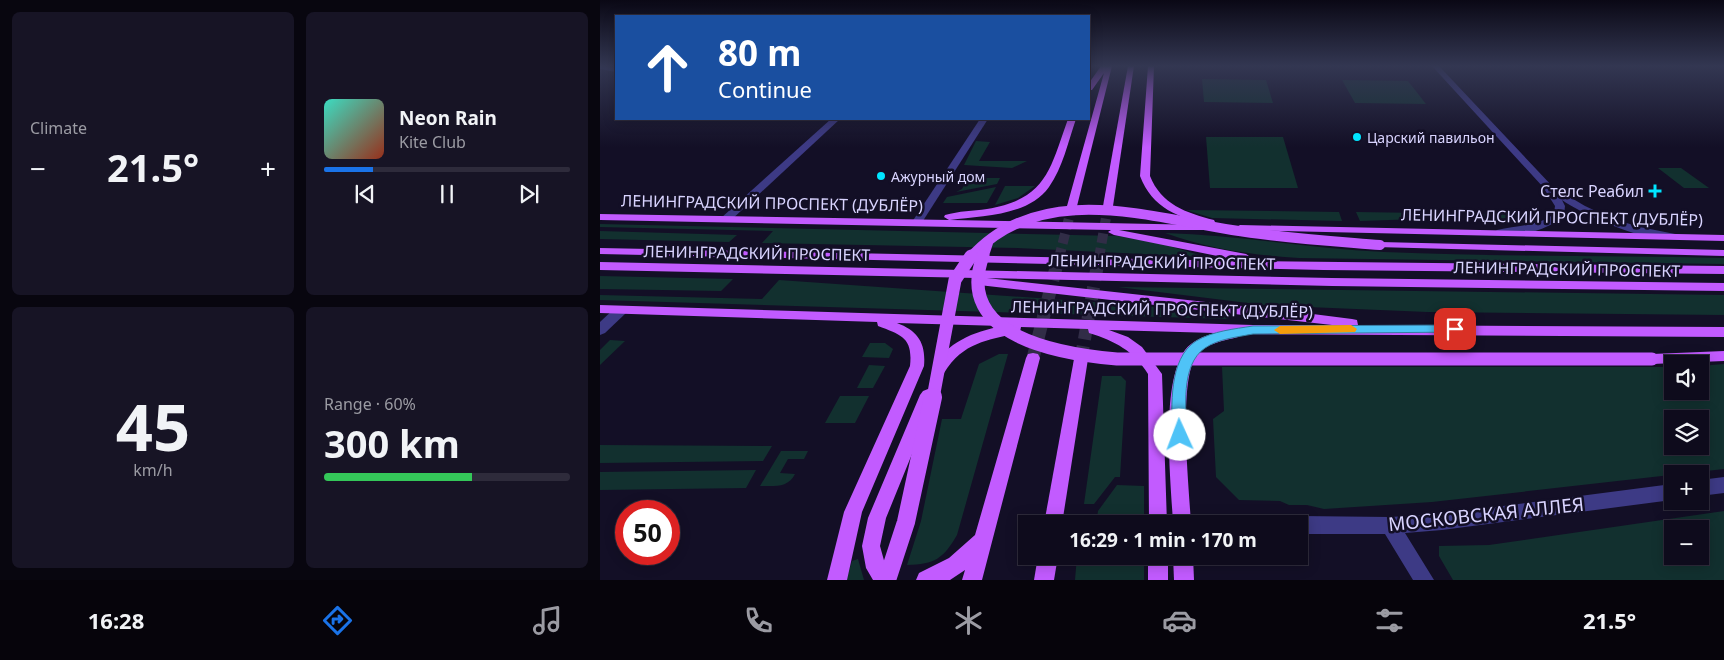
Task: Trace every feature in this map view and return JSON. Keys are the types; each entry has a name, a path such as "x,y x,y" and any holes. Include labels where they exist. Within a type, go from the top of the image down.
{"main road":[{"path":"1072,206 1102,93"},
{"path":"1108,206 1127,93"},
{"path":"1150,93 1146,176 1148,187 1162,202 1189,217 1254,228"},
{"path":"917,222 996,210 1032,197 1048,180 1072,120"},
{"path":"886,580 906,522 924,446 955,280 963,265 977,249 994,236 1022,220 1044,213 1094,210 1273,235 1380,245 1661,250 1724,253"},
{"name":"ЛЕНИНГРАДСКИЙ ПРОСПЕКТ (ДУБЛЁР)","path":"600,217 1724,238"},
{"path":"1019,224 1117,232 1254,259 1323,266"},
{"path":"994,236 985,250 976,273 978,296 987,312 1001,326 1015,336 1064,353 1116,359 1652,359 1724,356"},
{"path":"1661,250 1724,247"},
{"name":"ЛЕНИНГРАДСКИЙ ПРОСПЕКТ","path":"600,251 1323,266 1724,270"},
{"name":"ЛЕНИНГРАДСКИЙ ПРОСПЕКТ","path":"600,266 1332,282 1724,287"},
{"path":"905,272 1095,295 1251,309 1397,329"},
{"name":"ЛЕНИНГРАДСКИЙ ПРОСПЕКТ (ДУБЛЁР)","path":"600,309 1078,326 1253,330 1397,329 1724,332"},
{"path":"837,580 853,512 914,375 918,361 917,348 910,334 871,319"},
{"path":"886,580 876,568 871,546 877,518 943,360 956,349 991,333 1049,325"},
{"path":"1078,326 1128,342 1144,355 1155,374 1158,515"},
{"path":"1182,515 1179,400 1183,371 1190,354 1201,344 1224,335 1253,330"},
{"path":"972,580 1033,358"},
{"path":"1055,515 1082,359"},
{"path":"926,580 935,577 964,560 983,541"},
{"path":"1044,580 1046,565"},
{"path":"1158,565 1158,580"},
{"path":"1183,565 1184,580"}],"street":[{"path":"1460,93 1546,185 1560,206 1559,215 1537,228 1498,233"},
{"path":"725,220 835,120"},
{"path":"917,222 983,120"},
{"path":"1546,185 1578,208 1614,225 1649,233 1688,238"},
{"path":"600,330 621,310"},
{"path":"1709,487 1724,485"},
{"name":"МОСКОВСКАЯ АЛЛЕЯ","path":"1308,525 1390,526 1442,522 1664,493"},
{"path":"1390,526 1424,580"}],"green space":[{"path":"1203,93 1270,93 1273,103 1204,102"},
{"path":"1349,93 1417,93 1426,104 1355,103"},
{"path":"1206,137 1283,137 1298,188 1210,188"},
{"path":"976,141 990,142 979,161 1027,161 1012,168 964,165"},
{"path":"1658,168 1681,168 1709,188 1684,188"},
{"path":"968,178 1000,178 997,184 956,192 962,189"},
{"path":"1005,186 1035,186 1018,198 995,205"},
{"path":"996,187 987,203 943,203 947,197"},
{"path":"1186,210 1339,212 1342,221 1212,218"},
{"path":"1356,212 1424,213 1426,217 1418,216 1419,219 1360,221"},
{"path":"1470,214 1527,215 1531,219 1473,218"},
{"path":"600,224 1118,236 1166,245 1206,257 1017,248 762,243 773,231 600,227"},
{"path":"600,231 737,235 729,242 600,239"},
{"path":"1165,233 1220,236 1384,252 1724,258 1724,264 1299,258 1231,250 1181,239"},
{"path":"600,276 733,279 721,291 600,289"},
{"path":"779,280 1136,305 1231,316 1228,319 600,300 600,295 762,299"},
{"path":"1118,287 1724,295 1724,315 1428,312 1264,305"},
{"path":"610,340 625,341 600,365 600,350"},
{"path":"870,343 885,343 893,349 889,358 862,357"},
{"path":"999,354 1008,354 957,535 947,550 937,559 925,563 907,565 921,521 942,419 961,419 979,364"},
{"path":"1724,364 1724,469 1709,471 1709,465 1664,465 1664,476 1432,502 1324,509 1307,505 1289,505 1280,501 1239,500 1216,477 1213,419 1224,411 1222,367 1664,367 1664,400 1709,400 1709,365"},
{"path":"869,365 885,366 873,388 857,388"},
{"path":"1102,376 1121,376 1126,381 1120,477 1115,477 1094,504 1084,504"},
{"path":"840,396 869,396 855,423 825,423"},
{"path":"600,445 772,446 763,461 600,463"},
{"path":"781,451 808,451 804,459 788,459 780,473 795,474 789,482 780,485 760,486"},
{"path":"756,470 746,488 600,490 600,472"},
{"path":"1117,485 1144,486 1144,515 1097,515 1098,511"},
{"path":"1724,511 1724,580 1453,580 1439,556 1439,546 1489,545"},
{"path":"858,559 864,580 846,580 852,561"},
{"path":"1076,565 1144,565 1144,580 1075,580"}],"tunnel":[{"path":"1059,258 1072,206"},
{"path":"1099,258 1108,206"},
{"path":"1033,358 1059,256"},
{"path":"1081,359 1099,256"}],"slow traffic":[{"path":"1280,330 1351,329"}],"place":[{"name":"Царский павильон","path":"1357,137"},
{"name":"Ажурный дом","path":"881,176"},
{"name":"Стелс Реабил","path":"1655,191"}],"route":[{"path":"1180,435 1179,400 1183,371 1190,354 1201,344 1224,335 1253,330 1455,329"}]}
